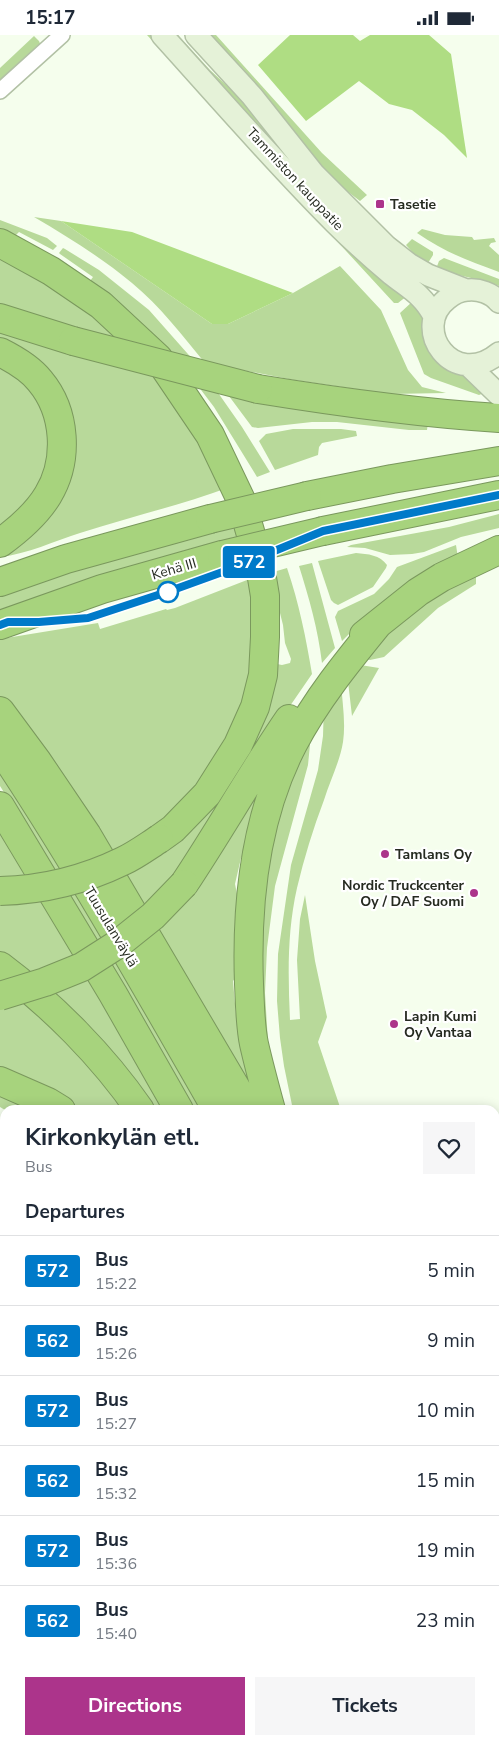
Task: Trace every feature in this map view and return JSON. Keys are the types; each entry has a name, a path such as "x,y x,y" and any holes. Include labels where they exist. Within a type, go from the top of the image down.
{"highway":[{"path":"0,243 50,271 101,305 158,358 210,435 224,462 241,500 260,566 265,596 263,675 255,707 238,745 207,794 173,829 125,861 96,874 66,883 36,889 0,891"},
{"path":"2,319 73,341 258,389 353,404 444,415 499,418"},
{"path":"0,352 22,365 40,380 54,403 62,434 62,457 49,495 35,514 17,531 0,543"},
{"path":"0,582 76,557 210,519 307,495 493,462"},
{"name":"Kehä III","path":"0,625 102,589 222,555 323,531 499,495"},
{"path":"0,996 46,982 82,967 118,944 153,916 184,884 215,837 268,773 312,687 339,655 418,592 442,577 490,553"},
{"path":"0,711 88,835 246,1105"},
{"name":"Tuusulanväylä","path":"0,748 32,797 140,975 214,1105"},
{"path":"268,773 266,814 251,897 248,947 254,1042 270,1105"},
{"path":"0,806 113,994 176,1105"},
{"path":"0,966 33,992 91,1049 136,1105"},
{"path":"0,1081 53,1105"}],"main road":[{"name":"Tammiston kauppatie","path":"162,35 300,187 367,253 392,275 416,292 427,303 434,316"},
{"name":"Tammiston kauppatie","path":"196,35 252,96 314,174 386,246 428,275 466,290 478,290 498,300"},
{"path":"466,290 454,293 445,300 434,316 434,336 440,350 448,358 468,365 479,365 489,361 499,353"},
{"path":"468,365 499,395"}],"street":[{"path":"0,91 62,35"}],"green space":[{"path":"147,35 154,35 407,296 398,303 394,303"},
{"path":"171,35 178,35 210,70 248,105 357,236"},
{"path":"208,35 216,35 322,153 367,195 360,201 334,181"},
{"path":"290,35 353,35 360,41 370,35 429,35 451,54 467,158 444,135 412,110 389,104 359,81 306,121 258,65"},
{"path":"34,36 41,46 0,83 0,68"},
{"path":"34,217 61,221 212,324 228,324 293,293 340,266 381,310 408,370 422,387 446,393 390,394 294,380 205,363 161,311 132,283 84,248"},
{"path":"0,220 47,238 57,246 53,250 19,232 15,236 0,231"},
{"path":"61,221 132,232 293,293 228,324 212,324"},
{"path":"422,229 445,235 472,237 474,240 494,238 496,242 491,243 489,246 499,255 499,272 437,246 417,233"},
{"path":"412,239 433,252 428,263 415,255 406,245"},
{"path":"63,248 99,270 149,310 195,362 171,356 143,325 90,281 93,277 59,253"},
{"path":"0,251 137,347 78,331 0,304"},
{"path":"444,258 499,279 499,286 436,269 439,261"},
{"path":"413,301 484,393 479,395 424,374 400,313"},
{"path":"0,328 162,374 230,487 31,550 0,557 0,551 71,453 0,343"},
{"path":"0,358 29,379 53,426 43,486 0,532"},
{"path":"195,382 214,387 270,472 257,477 214,407"},
{"path":"223,388 428,423 427,430 409,430 337,422 252,427"},
{"path":"293,429 341,429 356,431 357,436 322,443 319,447 318,455 275,470 259,441 266,434"},
{"path":"499,514 499,528 461,537 424,552 390,555 365,548 347,547 449,527"},
{"path":"244,524 247,534 154,560 0,611 0,596 50,578 169,543"},
{"path":"456,545 458,558 357,626 342,641 335,617 338,611 374,594 389,579 397,567"},
{"path":"356,553 377,557 387,565 386,568 373,587 338,605 331,600 318,561"},
{"path":"312,563 335,648 322,663 313,614 299,566"},
{"path":"287,568 302,621 312,674 169,882 140,910 118,873 155,852 277,664 290,663 291,659 285,643 283,625 270,573"},
{"path":"257,576 261,632 238,728 186,806 110,859 0,700 0,639 98,623 100,629 175,608"},
{"path":"476,576 476,584 438,608 384,657 370,660 360,658 378,639 438,593"},
{"path":"354,664 379,668 352,716 347,673"},
{"path":"341,681 344,719 342,749 309,844 297,888 291,921 290,1020 300,1019 297,960 300,919 305,895 315,961 327,1017 318,1042 339,1105 292,1105 280,1038 277,1001 278,954 291,865 318,770 323,736 324,702"},
{"path":"312,724 308,765 275,886 267,948 265,993 268,1042 275,1088 256,993 271,818"},
{"path":"0,766 202,1105 189,1105 30,833 0,786"},
{"path":"261,784 252,845 241,858 235,884 237,894 244,901 240,972 233,981 236,1015 245,1025 263,1105 261,1105 151,928"},
{"path":"0,833 29,881 0,883"},
{"path":"39,897 74,955 25,977 0,957 0,899"},
{"path":"85,974 160,1105 143,1105 43,993"},
{"path":"29,998 126,1105 74,1105 0,1069 0,1006"},
{"path":"0,1087 37,1105 0,1105"}],"bus line":[{"name":"572","path":"0,625 8,622 39,622 88,618 228,570 323,531 499,495"}],"place":[{"name":"Tasetie","path":"380,204"},
{"name":"Tamlans Oy","path":"385,854"},
{"name":"Nordic Truckcenter Oy / DAF Suomi","path":"474,893"},
{"name":"Lapin Kumi Oy Vantaa","path":"394,1024"}]}
